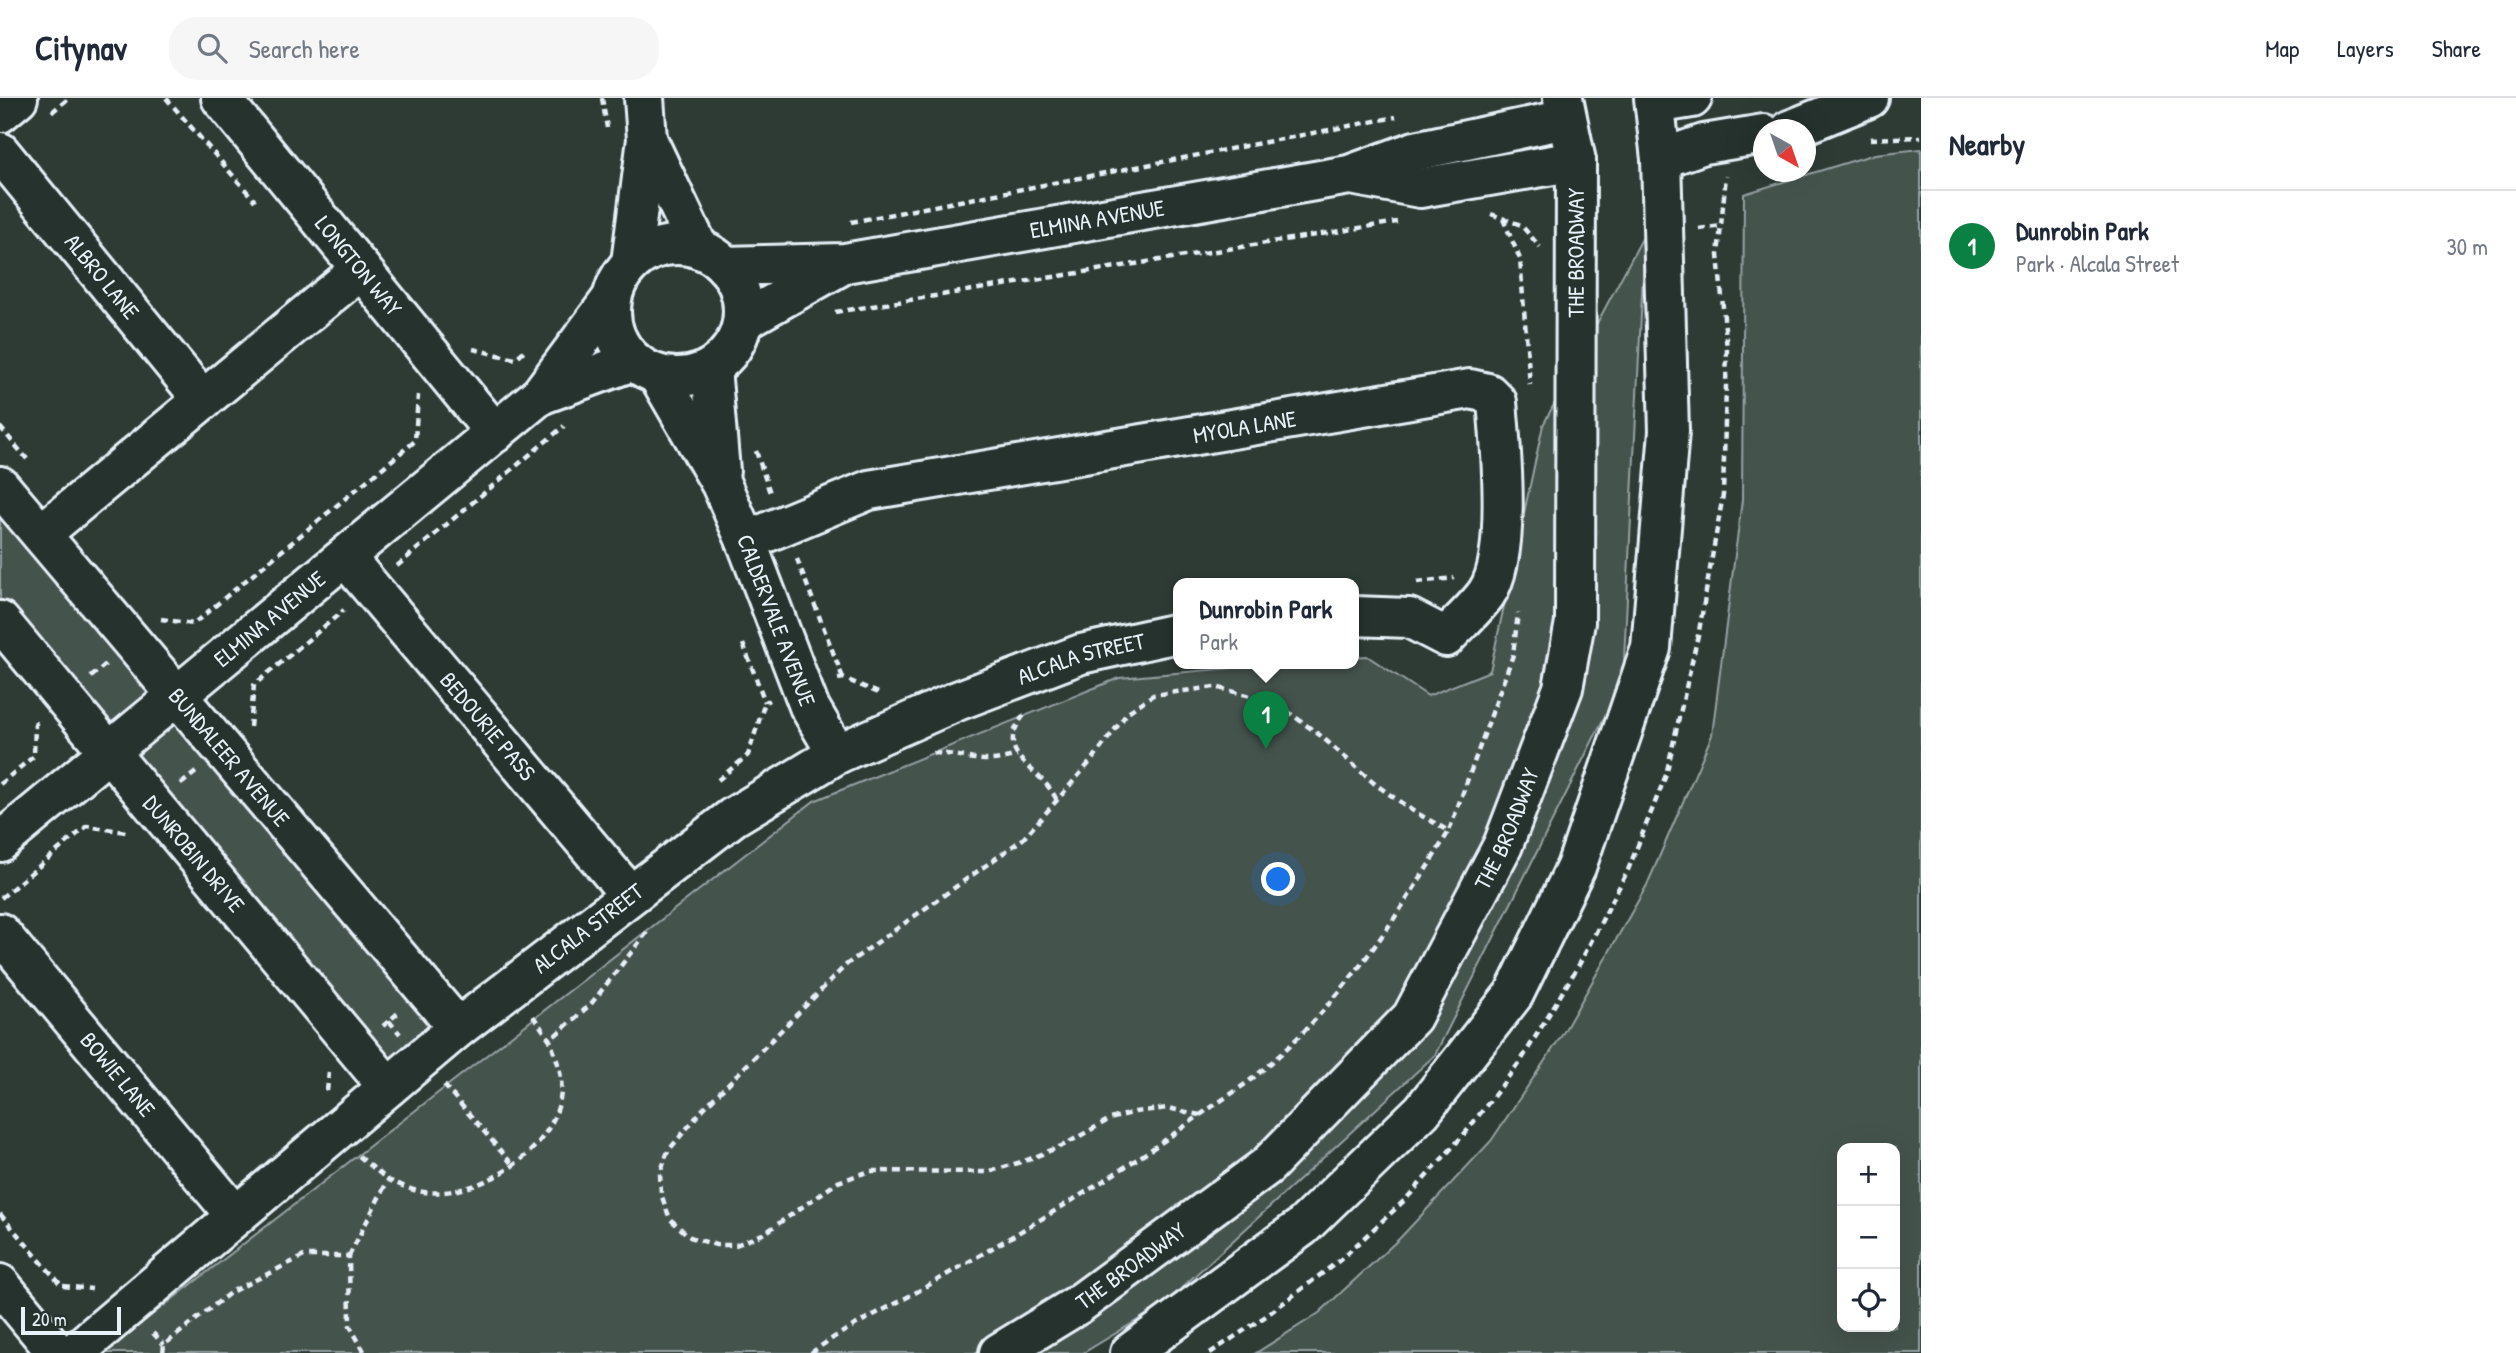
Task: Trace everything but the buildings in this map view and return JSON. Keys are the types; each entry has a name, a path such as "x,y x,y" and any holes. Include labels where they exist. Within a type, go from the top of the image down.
{"street":[{"path":"0,113 18,98"},
{"name":"LONGTON WAY","path":"221,98 495,433"},
{"path":"631,263 647,139 643,98"},
{"path":"1130,1353 1302,1227 1422,1111 1514,994 1576,867 1651,648 1669,431 1661,159 1655,101 1692,98"},
{"path":"1816,119 1869,98"},
{"name":"THE BROADWAY","path":"999,1353 1079,1304 1267,1166 1412,1017 1503,845 1563,688 1575,622 1576,161 1565,109"},
{"name":"ELMINA AVENUE","path":"712,257 845,263 1349,175 1415,151 1565,109"},
{"path":"1661,159 1704,144 1753,136"},
{"path":"647,139 712,257 737,282 743,302 743,321 737,340 726,356 711,368 694,375 645,368 614,332 612,298 619,279 631,263 663,247 681,245 712,257"},
{"name":"ALBRO LANE","path":"0,152 203,400"},
{"name":"ELMINA AVENUE","path":"1349,175 1420,188 1576,161"},
{"name":"ELMINA AVENUE","path":"743,321 845,263"},
{"path":"41,534 361,269"},
{"name":"ELMINA AVENUE","path":"0,842 540,395 612,298"},
{"name":"ELMINA AVENUE","path":"540,395 645,368"},
{"name":"CALDERVALE AVENUE","path":"645,368 721,484 746,541 809,706 837,754"},
{"name":"CALDERVALE AVENUE","path":"711,368 721,484"},
{"name":"MYOLA LANE","path":"746,541 869,490 1470,389 1488,393 1497,402 1504,483 1497,569 1487,593 1446,637 1409,618 1359,616"},
{"name":"BUNDALEER AVENUE","path":"0,486 177,696 237,738 458,1028"},
{"name":"BEDOURIE PASS","path":"346,558 630,895"},
{"name":"DUNROBIN DRIVE","path":"0,621 388,1087"},
{"name":"ALCALA STREET","path":"74,1353 458,1028 733,817 837,754 957,701 1081,654 1173,634"},
{"name":"BOWIE LANE","path":"0,933 235,1214"},
{"path":"0,1284 57,1353"}],"path":[{"path":"602,98 609,139"},
{"path":"848,223 1408,115"},
{"path":"1857,142 1905,136 1921,137"},
{"path":"1478,209 1521,225 1543,252 1576,247"},
{"path":"833,312 1409,220"},
{"path":"1663,234 1722,226"},
{"path":"0,784 34,756 35,724 160,618 193,624 415,441 418,396 414,388 463,347 515,359 533,344"},
{"path":"754,443 843,678"},
{"path":"811,1353 832,1337 918,1291 1132,1163 1265,1069 1328,1004 1394,922 1449,831 1513,655 1520,598 1474,576 1411,583"},
{"path":"1200,1115 1168,1108 1135,1112 1110,1119 1064,1145 988,1172 870,1171 838,1182 765,1233 736,1245 716,1245 690,1237 670,1219 661,1194 660,1174 668,1151 703,1109 847,964 1023,839 1128,712 1153,695 1215,687 1275,702 1321,736 1376,784 1413,811 1449,831"},
{"path":"1031,705 1013,729 1012,743 1017,755 1043,779 1057,801"},
{"path":"125,830 237,738"},
{"path":"926,753 952,753 993,762 1017,755"},
{"path":"0,898 88,826 125,830 133,840"},
{"path":"550,1040 591,1004 649,929"},
{"path":"365,1353 350,1325 349,1256 388,1180 422,1192 455,1192 494,1176 528,1154 550,1125 561,1095 562,1072 550,1040 511,988"},
{"path":"389,1021 512,1164"},
{"path":"163,1353 164,1345 231,1292 304,1256 349,1256"}],"shaded area":[{"path":"1921,149 1921,1353 1256,1353 1319,1313 1400,1238 1491,1141 1562,1035 1647,885 1712,735 1742,500 1744,194 1783,182 1816,182 1816,172 1875,154"},
{"path":"1645,233 1623,680 1435,1055 1164,1304 1083,1353 103,1353 814,801 1119,678 1220,669 1359,669 1359,657 1367,656 1428,696 1490,671 1543,425"},
{"path":"0,486 458,1028 388,1087 0,621"}],"place":[{"name":"Dunrobin Park","path":"1266,749"}]}
